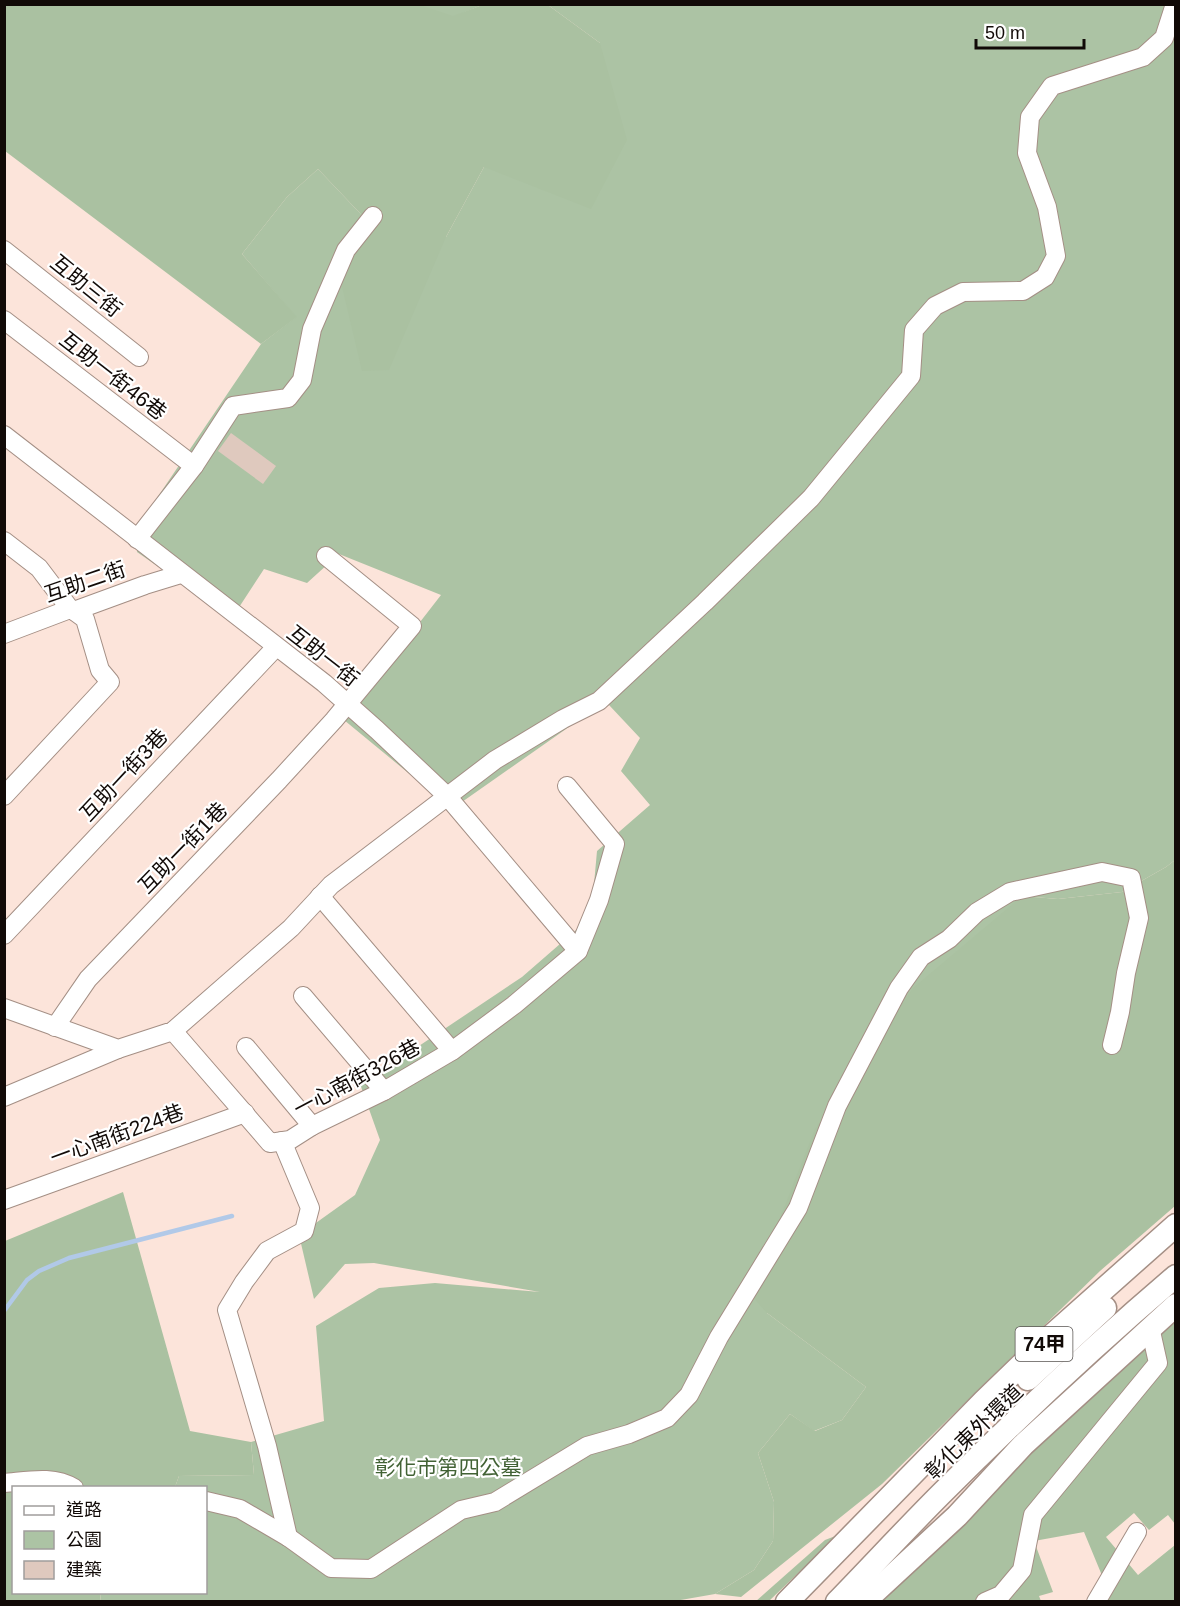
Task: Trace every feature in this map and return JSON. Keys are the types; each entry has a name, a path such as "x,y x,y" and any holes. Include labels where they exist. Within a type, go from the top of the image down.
{"main road":[{"name":"74甲","path":"787,1602 928,1479 1050,1337 1176,1225"},
{"name":"彰化東外環道","path":"806,1602 992,1411 1176,1245"},
{"name":"彰化東外環道","path":"837,1602 928,1479 1076,1365 1176,1276"},
{"name":"74甲","path":"864,1602 957,1516 1023,1444 1176,1305"}],"street":[{"path":"4,1097 118,1049 173,1031 291,928 331,885 495,760 598,701 705,602 811,498 911,376 914,330 935,306 963,292 1023,291 1045,277 1056,256 1047,207 1027,153 1030,117 1052,86 1143,57 1164,38 1175,4"},
{"path":"137,539 194,466 233,406 288,398 302,380 312,329 346,250 373,216"},
{"name":"互助三街","path":"4,250 139,357"},
{"name":"互助一街46巷","path":"4,320 194,466"},
{"name":"互助一街","path":"4,435 348,704 447,796 578,951"},
{"path":"4,542 39,568 72,610 85,619 100,670 110,682 4,796"},
{"name":"互助一街1巷","path":"55,1027 88,979 279,780 348,704 412,626 326,556"},
{"name":"互助二街","path":"4,634 181,574"},
{"name":"互助一街3巷","path":"4,935 276,647"},
{"path":"567,786 615,844 600,900 578,951"},
{"path":"207,1501 240,1509 288,1537 331,1568 371,1569 462,1510 495,1502 587,1446 629,1434 667,1419 689,1395 719,1337 798,1208 837,1106 899,988 921,957 949,939 977,912 1010,892 1102,872 1131,878 1138,918 1112,1046"},
{"path":"320,896 452,1052"},
{"name":"一心南街326巷","path":"173,1031 270,1143 290,1140 312,1126 384,1091 452,1052 514,1005 578,951"},
{"path":"303,996 384,1091"},
{"path":"4,1008 118,1049"},
{"path":"246,1047 312,1126"},
{"name":"一心南街224巷","path":"4,1200 245,1113"},
{"path":"282,1141 310,1208 304,1231 267,1251 244,1282 227,1311 267,1446 288,1537"},
{"path":"985,1602 1001,1595 1022,1570 1033,1515 1158,1363 1150,1327"},
{"path":"4,1483 47,1479 65,1482 71,1486"},
{"path":"1096,1602 1137,1532"}],"green space":[{"path":"417,4 453,16 482,5 548,5 600,43 627,140 591,209 484,167 446,237 389,370 362,371 339,274 374,228 318,169 287,197 242,254 297,317 261,344 5,151 4,5"},
{"path":"417,5 482,5 453,17"},
{"name":"彰化市第四公墓","path":"548,5 1175,5 1175,860 1122,892 1058,899 1022,896 767,1313 866,1387 842,1420 814,1431 790,1414 758,1453 774,1502 773,1541 754,1570 715,1594 675,1601 100,1602 101,1594 207,1594 207,1486 175,1486 179,1476 254,1475 251,1442 324,1421 316,1326 379,1288 435,1283 540,1292 374,1263 345,1264 314,1299 299,1235 355,1195 380,1140 359,1081 401,1058 522,977 591,917 597,851 650,805 621,771 640,738 609,705 576,722 452,809 344,720 441,595 339,554 307,583 264,569 232,618 137,552 140,523 261,344 296,317 242,254 287,197 318,169 374,228 446,237 484,167 600,43"},
{"path":"1175,860 1175,1206 1100,1271 882,1484 741,1597 715,1594 754,1570 773,1541 774,1502 758,1453 790,1414 815,1431 842,1420 866,1387 767,1313 750,1294 815,1129 913,988 1022,896 1058,899 1122,892"},
{"path":"123,1192 190,1431 251,1442 254,1475 179,1476 175,1486 12,1486 12,1594 101,1594 100,1601 5,1602 5,1241"},
{"path":"1175,1307 1175,1524 1168,1515 1149,1530 1134,1513 1106,1537 1138,1575 1175,1545 1175,1601 1090,1601 1108,1590 1084,1532 1034,1541 1053,1592 1039,1596 1041,1601 879,1602"},
{"path":"838,1535 769,1601 755,1602 825,1540"}],"building":[{"path":"231,433 276,466 263,484 218,451"}],"waterway":[{"path":"4,1311 27,1280 39,1271 69,1258 232,1216"}]}
